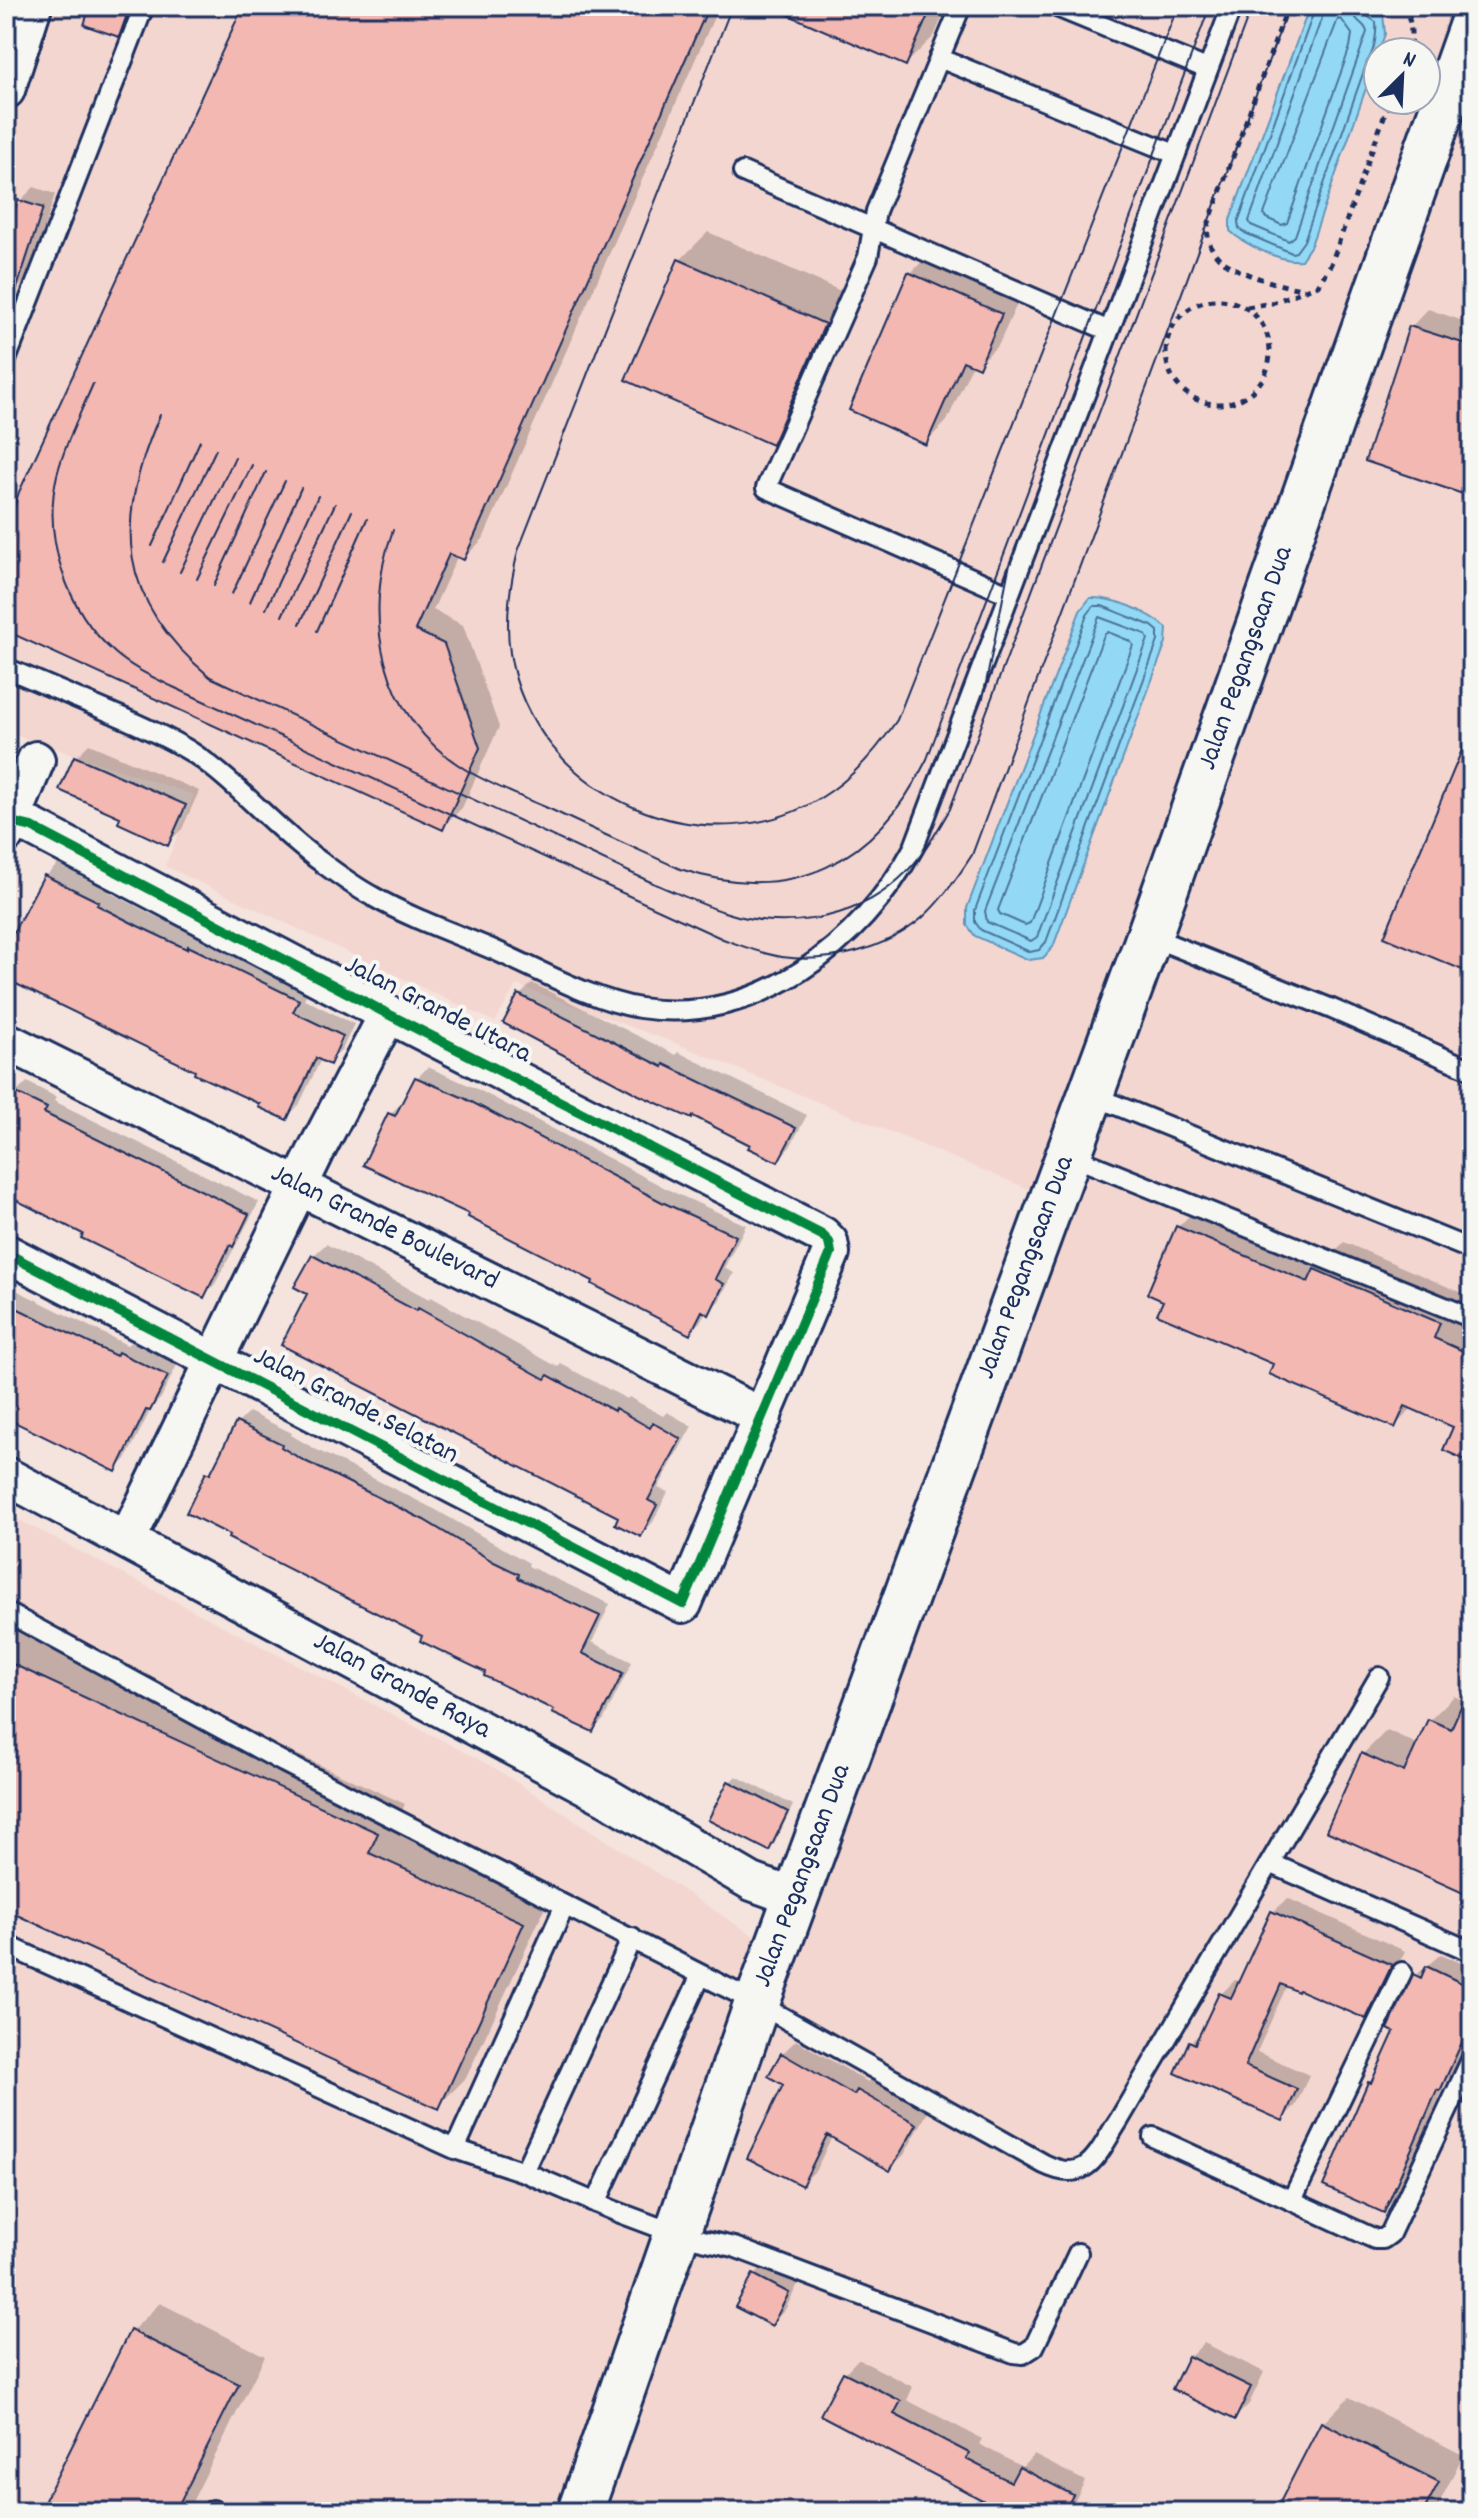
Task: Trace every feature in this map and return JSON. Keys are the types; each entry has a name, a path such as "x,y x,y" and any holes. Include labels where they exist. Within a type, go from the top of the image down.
{"main road":[{"name":"Jalan Pegangsaan Dua","path":"580,2512 679,2235 757,2003 1149,936 1454,92 1472,24"}],"street":[{"path":"6,90 33,6"},
{"path":"9,828 36,760"},
{"name":"Jalan Grande Utara","path":"9,828 32,827 388,1014 822,1235 829,1242 831,1253 763,1417"},
{"path":"127,1540 213,1360 388,1014"},
{"name":"Jalan Grande Boulevard","path":"6,1041 763,1417"},
{"name":"Jalan Grande Selatan","path":"6,1253 683,1604 763,1417"},
{"name":"Jalan Grande Raya","path":"6,1476 607,1797 752,1882 796,1898"}],"lane":[{"path":"6,360 144,6"},
{"path":"961,6 876,211 868,257 766,488 1008,594"},
{"path":"1054,6 1207,69"},
{"path":"6,668 190,751 213,767 315,858 373,897 598,996 638,1008 676,1011 738,1002 771,989 830,950 879,901 902,870 914,847 1232,6"},
{"path":"939,58 1175,154"},
{"path":"743,172 1107,330"},
{"path":"1149,936 1332,1009 1472,1070"},
{"path":"1091,1095 1472,1250"},
{"path":"1069,1155 1472,1318"},
{"path":"6,1612 283,1762 564,1907 632,1938 700,1977 757,2003 1044,2164 1076,2172 1085,2169 1092,2161 1119,2120 1379,1677"},
{"path":"1270,1863 1472,1952"},
{"path":"455,2149 564,1907"},
{"path":"524,2172 632,1938"},
{"path":"6,1945 455,2149 524,2172 679,2235 734,2247 1005,2350 1023,2354 1034,2347 1078,2253"},
{"path":"1292,2200 1402,1972"},
{"path":"596,2203 700,1977"},
{"path":"1153,2137 1375,2239 1387,2237 1472,2058"}],"path":[{"path":"1288,6 1207,228 1209,244 1226,263 1285,287 1304,289"},
{"path":"1403,6 1409,14 1412,36"},
{"path":"1246,307 1263,324 1271,347 1268,370 1255,390 1235,402 1211,405 1189,396 1172,379 1165,357 1167,334 1180,314 1200,301 1224,299 1246,307 1272,303 1318,285 1331,264 1384,116"}],"shaded area":[{"path":"12,6 1472,6 1442,88 1442,36 1362,36 1362,116 1432,116 1036,1192 675,1043 516,985 495,1022 165,866 194,795 6,732 6,24"},
{"path":"1472,11 1472,2512 6,2512 6,1513 493,1767 760,1940 1433,116 1442,116 1442,92"}],"water":[{"path":"1310,6 1361,6 1383,14 1384,36 1362,36 1362,100 1311,245 1301,260 1274,256 1244,241 1230,231 1230,220"},
{"path":"1090,598 1120,603 1151,616 1167,628 1166,642 1053,947 1043,958 1029,960 975,936 967,925 967,908 1080,611"}],"building":[{"path":"90,6 130,6 119,37 84,25"},
{"path":"243,6 709,6 464,560 449,554 415,630 444,644 480,748 443,830 15,635 6,627 6,565 13,510 19,492"},
{"path":"768,6 932,6 906,66"},
{"path":"18,200 43,208 11,306 6,306 6,236"},
{"path":"678,259 825,324 772,445 625,380"},
{"path":"908,272 1002,314 979,368 963,361 926,445 849,410"},
{"path":"1409,326 1472,346 1472,497 1365,461"},
{"path":"1472,726 1472,974 1384,937"},
{"path":"74,756 186,805 168,846 118,823 120,817 59,790"},
{"path":"44,875 99,902 97,905 138,926 187,949 188,946 299,1000 293,1012 343,1036 330,1065 316,1058 287,1120 194,1074 195,1071 6,979 6,946"},
{"path":"518,994 663,1067 664,1064 796,1128 778,1162 693,1116 692,1119 639,1095 503,1023"},
{"path":"415,1077 464,1098 662,1202 736,1236 715,1279 724,1284 709,1315 702,1311 690,1335 468,1217 469,1214 363,1165 388,1113 395,1116"},
{"path":"14,1092 47,1108 44,1113 249,1214 204,1298 81,1238 83,1234 6,1195 6,1109"},
{"path":"1176,1226 1308,1282 1314,1269 1440,1323 1434,1338 1472,1355 1472,1463 1443,1450 1453,1427 1405,1406 1395,1428 1269,1374 1273,1364 1157,1314 1163,1301 1147,1294"},
{"path":"312,1255 416,1311 418,1308 545,1379 548,1375 614,1411 615,1408 650,1428 653,1423 681,1439 648,1500 657,1505 641,1537 615,1524 618,1517 281,1345 307,1294 294,1287"},
{"path":"6,1303 116,1356 118,1352 168,1376 150,1411 146,1410 116,1472 6,1418"},
{"path":"236,1422 282,1444 281,1447 303,1460 424,1520 519,1574 518,1578 600,1616 582,1653 623,1673 593,1732 484,1676 485,1672 420,1641 422,1636 228,1538 230,1535 186,1513"},
{"path":"6,1661 378,1833 369,1853 524,1923 439,2109 6,1910"},
{"path":"1472,1682 1472,1897 1326,1831 1361,1753 1404,1772 1428,1719 1451,1729"},
{"path":"728,1781 788,1812 769,1851 708,1820"},
{"path":"1271,1911 1392,1965 1366,2019 1281,1984 1245,2066 1297,2089 1283,2121 1175,2073 1189,2041 1195,2044 1219,1993 1231,1998"},
{"path":"1426,1966 1472,1988 1472,2020 1440,2091 1437,2090 1384,2213 1323,2186 1368,2082 1371,2083 1394,2032 1388,2029 1413,1974 1421,1978"},
{"path":"781,2053 854,2095 857,2090 917,2124 890,2171 827,2135 802,2186 747,2158 783,2085 768,2076"},
{"path":"753,2274 789,2293 772,2326 735,2307"},
{"path":"130,2330 239,2384 175,2512 39,2512"},
{"path":"1188,2356 1251,2387 1235,2420 1172,2389"},
{"path":"843,2372 901,2401 894,2414 969,2453 966,2459 1011,2482 1019,2467 1073,2495 1064,2512 1005,2512 820,2415"},
{"path":"1321,2422 1439,2482 1423,2512 1275,2512"}],"tram line":[{"path":"732,6 518,551 508,627 510,653 525,704 553,747 590,782 634,808 683,822 734,825 784,815 831,791 867,758 897,720 1178,6"},
{"path":"393,530 383,563 379,597 379,630 385,662 396,693 413,721 435,746 463,768 680,869 721,879 759,882 794,878 827,867 856,849 883,825 906,795 927,759 1210,6"},
{"path":"160,415 135,490 131,524 132,557 141,588 156,618 179,648 210,677 715,909 769,921 793,921 839,913 881,893 907,872 950,809 1252,6"},
{"path":"93,384 60,463 53,499 53,523 62,572 72,595 98,636 115,653 173,687 723,939 760,952 800,959 856,952 892,938 922,918 949,888 972,855 1289,6"},
{"path":"152,546 200,441"},
{"path":"163,562 216,449"},
{"path":"180,572 235,457"},
{"path":"197,579 252,465"},
{"path":"214,585 266,472"},
{"path":"232,594 285,481"},
{"path":"250,602 301,488"},
{"path":"266,609 318,496"},
{"path":"282,616 335,504"},
{"path":"300,624 352,511"},
{"path":"317,631 367,519"},
{"path":"983,698 1009,568"}],"cycle path":[{"path":"6,1253 683,1604 831,1253 829,1242 822,1235 388,1014 32,827 11,822"}]}
